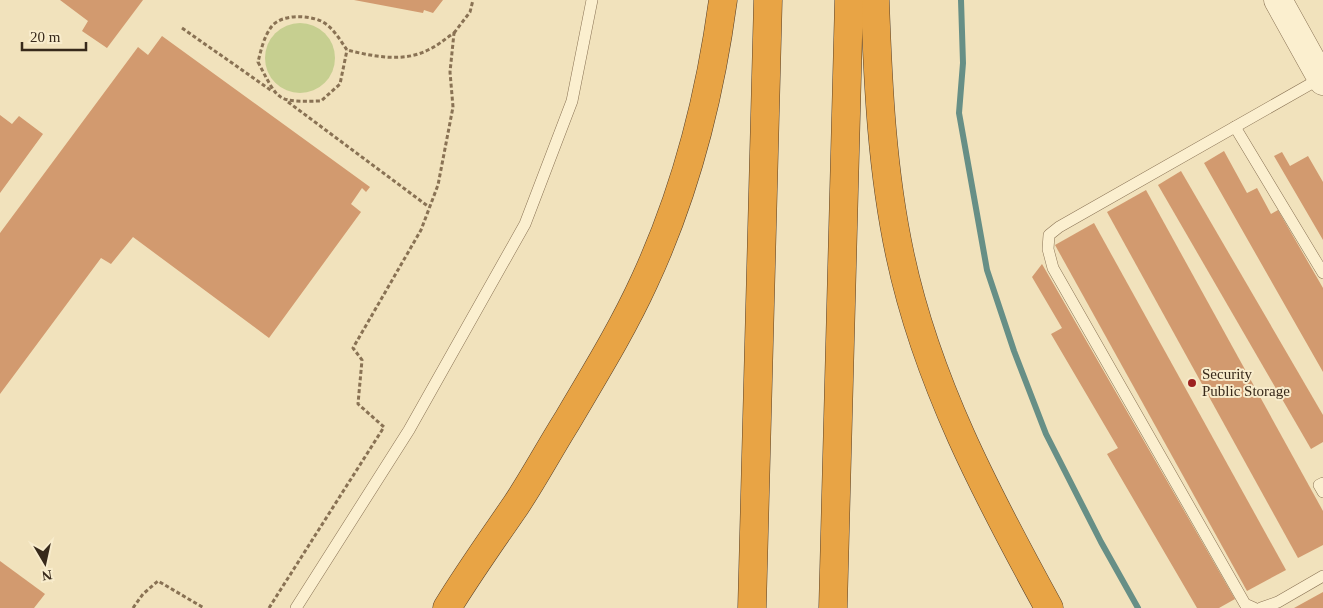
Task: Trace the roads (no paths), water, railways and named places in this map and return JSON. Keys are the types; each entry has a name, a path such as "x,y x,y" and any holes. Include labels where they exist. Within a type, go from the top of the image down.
{"highway":[{"path":"447,608 478,557 516,504 608,352 644,282 672,213 694,146 710,78 723,0"},
{"path":"752,608 768,0"},
{"path":"833,608 849,0"},
{"path":"875,0 879,99 885,171 900,256 922,338 952,420 984,487 1049,608"}],"street":[{"path":"1278,0 1322,79"}],"lane":[{"path":"296,608 409,430 471,324 525,224 572,101 592,0"},
{"path":"1254,608 1245,604 1053,268 1048,249 1049,236 1059,227 1235,126 1322,79"},
{"path":"1235,126 1323,273"},
{"path":"1323,483 1319,485 1323,492"},
{"path":"1261,608 1278,602 1323,576"}],"waterway":[{"path":"961,0 963,63 959,113 987,270 1014,351 1046,434 1101,542 1138,608"}],"place":[{"name":"Security Public Storage","path":"1192,383"}]}
